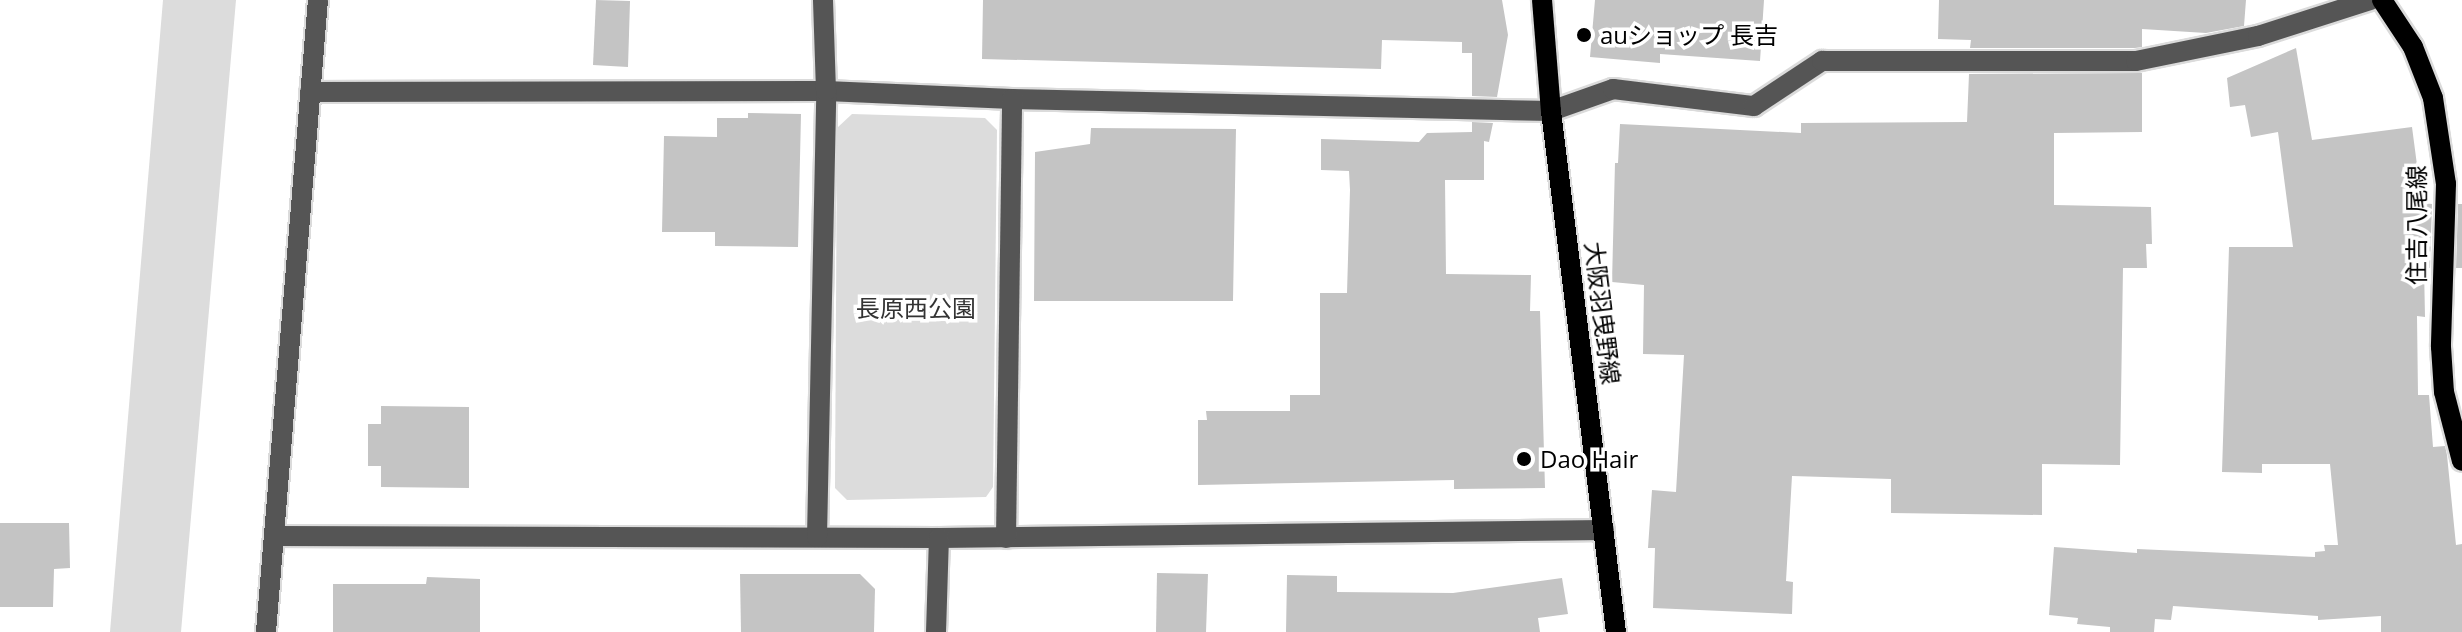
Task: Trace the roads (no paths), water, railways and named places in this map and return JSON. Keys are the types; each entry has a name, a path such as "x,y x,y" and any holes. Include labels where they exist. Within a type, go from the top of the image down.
{"main road":[{"name":"大阪羽曳野線","path":"1542,0 1551,111 1616,632"},
{"name":"住吉八尾線","path":"2382,0 2413,47 2433,98 2446,184 2441,347 2444,392 2462,461"}],"street":[{"path":"266,632 318,0"},
{"path":"817,537 826,91 823,0"},
{"path":"310,92 826,91 1012,99 1551,111 1613,89 1754,106 1822,61 2136,61 2258,36 2370,0"},
{"path":"1006,538 1012,99"},
{"path":"274,536 1006,538 1604,530"},
{"path":"936,632 939,538"}],"place":[{"name":"auショップ 長吉","path":"1584,35"},
{"name":"Dao Hair","path":"1524,459"}],"park label":[{"name":"長原西公園","path":"916,308"}]}
